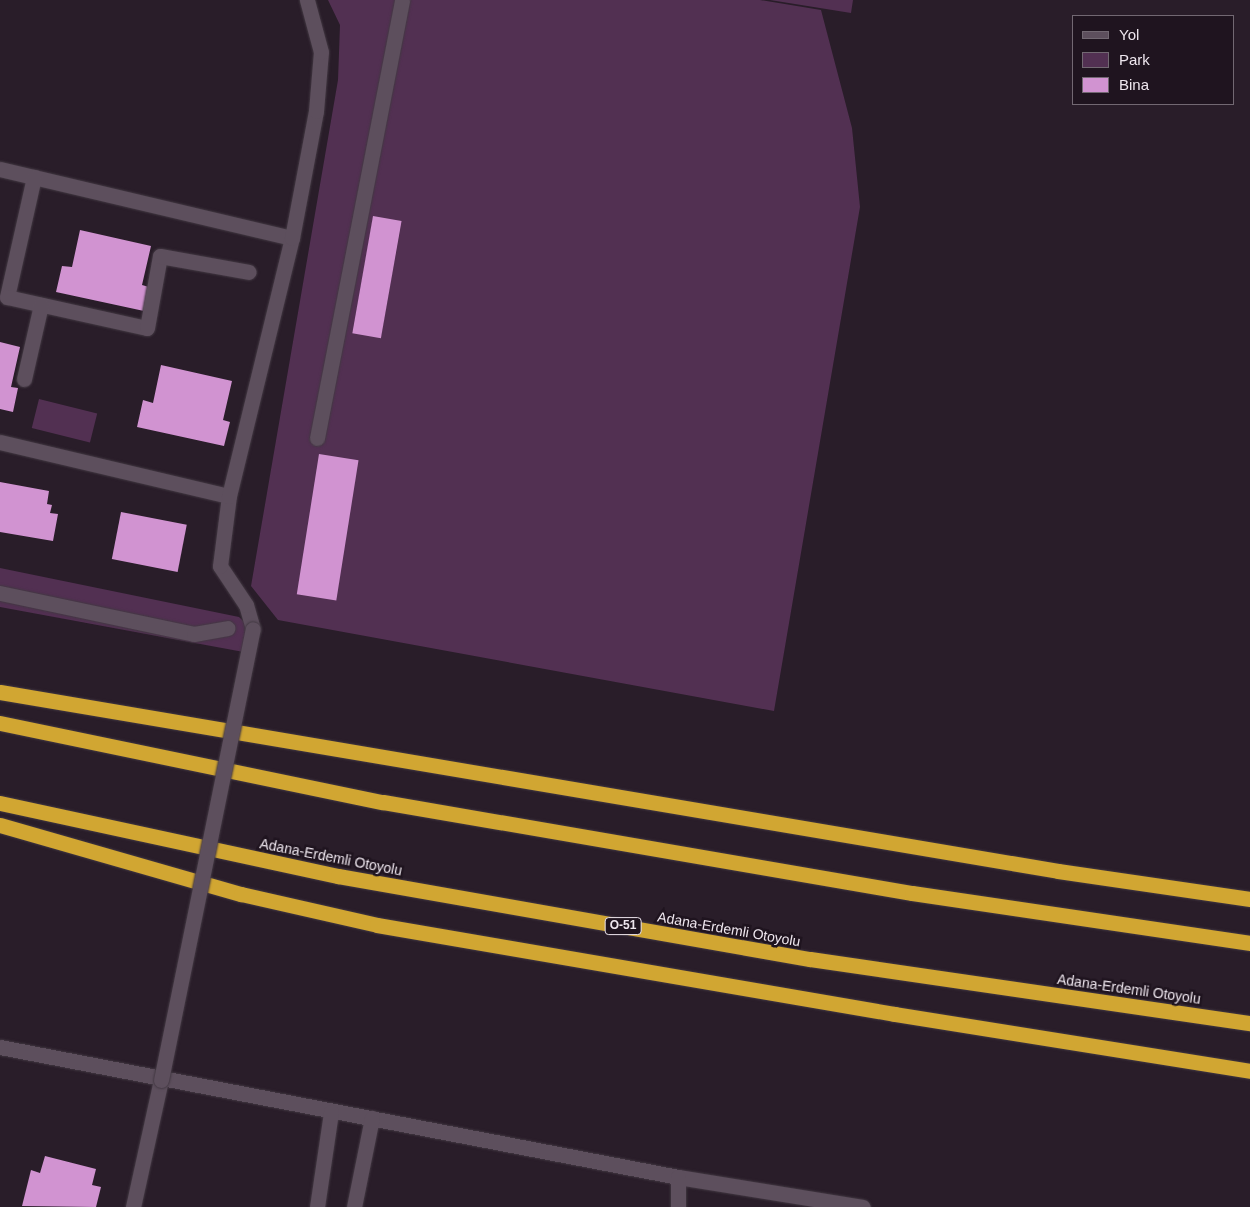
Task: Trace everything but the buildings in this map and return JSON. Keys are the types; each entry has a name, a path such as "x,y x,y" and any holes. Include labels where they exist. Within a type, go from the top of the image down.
{"highway":[{"path":"0,692 1058,871 1250,899"},
{"path":"0,723 393,804 912,893 1250,943"},
{"name":"Adana-Erdemli Otoyolu","path":"0,803 338,876 810,959 1250,1023"},
{"path":"0,825 241,894 377,925 895,1014 1250,1071"}],"street":[{"path":"133,1207 161,1080 253,629 246,605 220,566 229,496 292,238 316,111 321,52 307,0"},
{"path":"317,438 402,0"},
{"path":"0,169 292,238"},
{"path":"34,177 4,297 147,328 160,256 249,272"},
{"path":"24,378 41,305"},
{"path":"0,442 229,496"},
{"path":"0,593 194,634 227,628"},
{"path":"0,1047 331,1112 372,1118 678,1176 863,1207"},
{"path":"317,1207 331,1112"},
{"path":"354,1207 372,1118"},
{"path":"678,1176 678,1207"}],"green space":[{"path":"328,0 760,0 821,10 852,128 860,207 774,711 278,620 251,586 338,80 340,25"},
{"path":"770,0 853,0 851,13"},
{"path":"39,399 97,414 90,443 32,428"},
{"path":"0,568 239,617 255,632 249,653 0,607"}]}
